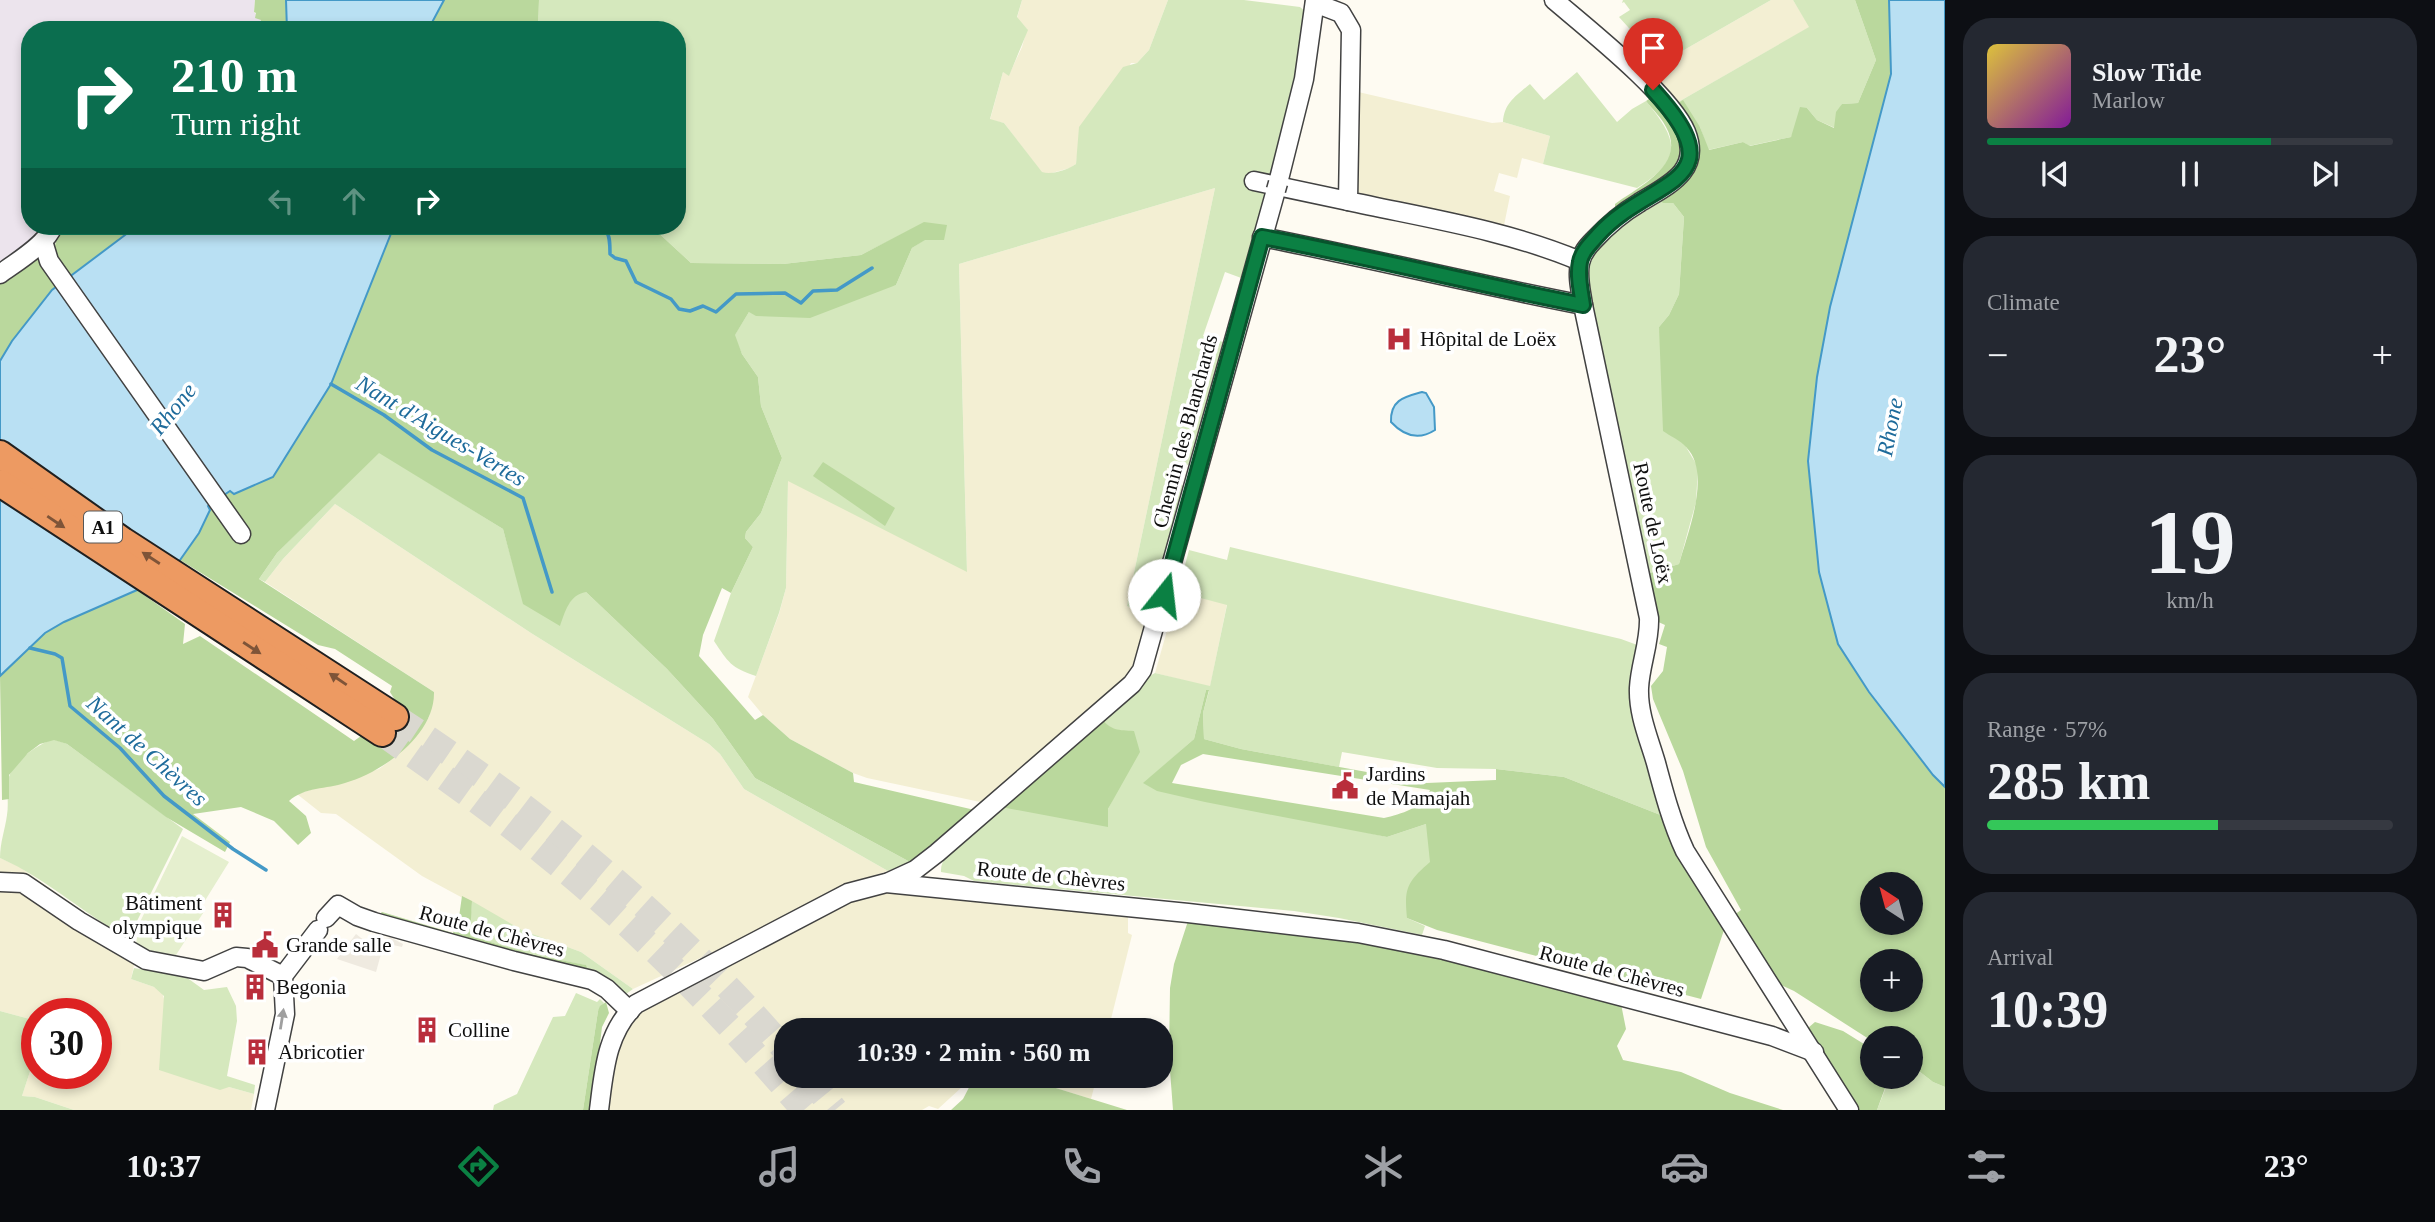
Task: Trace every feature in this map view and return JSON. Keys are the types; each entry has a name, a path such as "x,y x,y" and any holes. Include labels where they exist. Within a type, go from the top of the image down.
{"highway":[{"name":"A1","path":"0,454 201,603"},
{"name":"A1","path":"0,484 201,603 388,725"}],"street":[{"path":"1254,181 1502,234 1580,261 1587,247 1615,219 1677,180 1689,160 1689,145 1680,123 1653,90 1554,0"},
{"path":"1315,1 1341,13 1351,30 1348,201"},
{"name":"Chemin des Blanchards","path":"886,883 915,870 937,853 1132,684 1142,670 1262,237 1271,214 1304,79 1315,1"},
{"path":"1262,237 1583,305"},
{"path":"0,274 48,246 241,533"},
{"name":"Route de Loëx","path":"1580,261 1579,280 1583,305 1647,607 1648,638 1639,687 1640,704 1671,816 1685,851 1849,1110"},
{"path":"937,853 929,867 934,880 944,888"},
{"path":"0,882 23,883 79,922 146,960 204,971 236,957 247,958 282,976 285,1014 265,1110"},
{"name":"Route de Chèvres","path":"282,976 338,905 374,922 592,980 607,989 630,1011 652,994 848,893 886,883 1358,933 1455,953 1772,1036 1814,1052"},
{"path":"599,1110 610,1044 617,1027 630,1011"}],"shaded area":[{"path":"0,0 255,0 254,12 260,21 21,21 21,235 37,235 0,264"},
{"path":"1022,0 1168,0 1149,50 1137,63 1131,63 1077,156 1076,164 1048,174 1042,173 1004,123 990,120 1003,72 1009,75 1027,29 1017,18"},
{"path":"1771,0 1793,0 1810,27 1673,105 1644,73"},
{"path":"1354,91 1492,123 1503,122 1550,136 1543,164 1522,158 1517,178 1499,173 1494,191 1510,196 1502,235 1356,203"},
{"path":"1215,188 1127,606 1149,616 1142,670 985,803 867,778 790,739 763,715 748,697 786,588 788,480 967,571 959,264"},
{"path":"335,504 531,633 709,744 720,754 744,789 888,871 847,884 763,929 633,989 581,952 522,930 422,876 336,814 321,813 297,794 379,769 395,757 420,730 429,717 434,692 265,582"},
{"path":"1178,592 1227,604 1210,687 1155,673"},
{"path":"0,858 18,866 104,926 133,941 130,952 136,956 131,979 162,992 164,999 229,1087 254,1094 251,1110 74,1110 35,1097 22,1096 24,1089 112,1089 112,998 21,998 21,1017 0,1011"},
{"path":"899,892 1128,911 1128,933 1132,935 1111,1018 774,1018 774,1088 961,1088 938,1109 929,1106 922,1110 607,1110 614,1055 619,1040 642,1011 664,997 855,899 877,893"},
{"path":"356,934 370,945 390,937 403,944 402,947 384,943 376,972 337,959"},
{"path":"1056,1088 1094,1088 1091,1099"}],"green space":[{"path":"255,0 286,0 287,21 260,21 255,18"},
{"path":"444,0 539,0 538,21 433,21"},
{"path":"539,0 1022,0 1017,17 1028,30 1009,76 1003,72 990,119 1004,123 1042,172 1050,173 1076,164 1079,127 1123,67 1137,63 1149,50 1168,0 1244,0 1300,7 1307,13 1298,81 1244,279 1225,272 1203,336 1223,342 1191,463 1178,470 1167,468 1166,477 1176,479 1184,487 1149,616 1127,606 1215,188 959,264 967,572 788,481 786,588 756,676 731,663 714,641 731,593 753,547 745,538 746,532 761,513 782,458 761,406 758,377 742,354 734,336 749,312 896,285 912,248 924,240 944,240 924,223 861,255 783,264 691,263 661,235 686,235 686,21 538,21"},
{"path":"1623,0 1771,0 1644,73 1621,51 1637,37 1619,17 1630,10 1622,3"},
{"path":"1793,0 1855,0 1876,60 1858,103 1842,104 1835,128 1817,120 1807,108 1791,137 1749,146 1743,142 1708,150 1700,127 1673,105 1809,27"},
{"path":"1855,0 1889,0 1891,74 1830,307 1817,377 1808,461 1819,572 1838,644 1869,692 1945,787 1945,1087 1923,1074 1923,1026 1860,1026 1860,1033 1781,985 1769,970 1734,915 1741,910 1706,847 1683,771 1653,699 1651,686 1663,671 1667,647 1659,644 1665,625 1654,620 1649,588 1650,573 1679,564 1698,487 1694,458 1684,445 1663,431 1659,327 1669,315 1679,294 1684,217 1673,203 1663,203 1658,198 1615,210 1615,204 1657,173 1670,153 1671,140 1666,127 1646,101 1653,96 1666,112 1683,100 1700,127 1709,150 1743,142 1750,146 1791,137 1800,107 1807,108 1817,120 1834,128 1836,112 1842,104 1858,103 1876,60"},
{"path":"1577,72 1617,122 1646,101 1665,127 1670,138 1669,158 1663,168 1637,188 1543,164 1550,136 1503,122 1508,105 1530,84 1544,100"},
{"path":"1662,201 1673,203 1684,217 1679,294 1669,315 1659,327 1686,447 1698,467 1696,502 1679,564 1650,573 1592,306 1588,273 1592,260 1606,239"},
{"path":"924,222 947,225 944,240 925,240 912,248 896,285 810,318 756,316 749,312 735,335 742,354 758,377 761,406 782,458 761,513 746,532 745,538 753,547 731,593 722,588 703,635 699,656 755,720 763,715 790,739 853,773 854,782 979,811 942,842 910,862 755,778 713,719 667,669 586,592 572,600 560,626 523,604 503,529 379,453 277,553 259,579 434,692 426,723 404,750 360,778 309,791 289,801 306,816 311,833 298,845 274,821 241,807 193,814 230,842 225,852 166,817 67,744 54,740 40,744 28,753 9,775 9,799 2,800 0,676 45,633 137,590 185,624 183,644 200,636 354,741 361,736 374,741 400,708 390,692 392,686 335,649 318,645 180,560 199,533 210,510 208,506 230,490 234,494 273,477 331,384 390,235 661,235 691,263 783,264 861,255"},
{"path":"58,235 125,235 52,290 12,341 0,361 0,279 30,255 47,262 52,257"},
{"path":"379,452 503,529 524,604 569,603 578,593 585,591 667,669 713,719 755,778 910,862 888,871 744,789 720,754 709,744 531,633 335,504 265,582 259,579 277,553"},
{"path":"823,462 895,508 885,526 813,476"},
{"path":"1230,547 1621,639 1640,646 1663,816 1564,777 1496,769 1437,768 1342,752 1339,767 1241,749 1204,739 1203,713 1209,691 1206,690 1194,739 1144,783 1387,837 1441,819 1464,819 1407,918 1425,926 1422,935 1294,911 974,881 964,876 941,872 942,863 955,845 1001,807 1108,809 1116,793 1114,730 1101,717 1141,681 1155,673 1210,686 1227,605 1178,592 1189,550 1227,560"},
{"path":"1206,690 1209,690 1203,713 1204,739 1241,749 1427,783 1496,780 1496,769 1564,777 1663,816 1726,924 1701,999 1437,930 1407,918 1406,899 1409,886 1430,862 1426,824 1387,837 1205,802 1157,791 1143,783 1194,739","holes":["1203,754 1430,790 1417,806 1384,818 1172,783 1181,765"]},
{"path":"1101,717 1111,727 1134,731 1140,752 1108,809 1108,827 1001,807"},
{"path":"53,739 67,744 183,829 137,921 133,941 35,876 0,858 11,771 27,754"},
{"path":"182,836 229,862 201,907 205,910 176,955 153,952 136,945 139,924"},
{"path":"462,896 472,901 470,936 535,955 586,965 588,971 376,917 382,912 453,933"},
{"path":"472,901 522,930 581,952 633,989 626,994 588,971 585,965 535,955 469,936"},
{"path":"1189,918 1282,929 1432,953 1621,1004 1626,1029 1617,1046 1623,1060 1681,1072 1730,1093 1783,1110 1173,1110 1173,1018 1170,1018 1174,964"},
{"path":"134,968 186,977 204,990 227,987 236,1006 237,1021 227,1076 255,1085 254,1094 229,1087 220,1090 159,1070 164,996 154,987 131,979"},
{"path":"576,993 597,1002 600,999 604,1003 598,1011 583,1110 493,1110 494,1105 517,1094 553,1017 565,1016"},
{"path":"606,1002 609,1013 602,1027 592,1110 583,1110 598,1011"},
{"path":"0,1011 21,1017 21,1089 24,1089 22,1096 35,1097 74,1110 0,1110"},
{"path":"1815,1022 1843,1031 1860,1042 1860,1089 1885,1089 1877,1110 1859,1110 1808,1028"},
{"path":"1923,1074 1945,1087 1945,1110 1877,1110 1885,1089 1923,1089"},
{"path":"969,1088 1056,1088 1127,1110 951,1110 963,1099"}],"water":[{"path":"286,0 444,0 433,21 287,21"},
{"name":"Rhone","path":"1889,0 1945,0 1945,787 1869,692 1838,644 1819,572 1808,461 1817,377 1830,307 1891,74"},
{"name":"Rhone","path":"125,235 390,235 331,384 273,477 234,494 230,491 208,506 210,510 199,533 180,560 137,590 45,633 0,676 0,361 12,341 52,290"},
{"path":"1426,393 1434,407 1435,430 1417,436 1406,434 1391,422 1393,409 1399,401"}],"waterway":[{"path":"608,235 610,254 626,261 636,282 671,299 679,309 690,311 703,306 716,312 736,294 785,293 801,303 813,291 837,290 872,268"},
{"name":"Nant d'Aigues-Vertes","path":"331,384 384,415 432,450 523,498 552,592"},
{"name":"Nant de Chèvres","path":"30,648 62,658 70,706 120,748 164,796 233,849 266,870"}],"tunnel":[{"path":"395,717 501,790 602,870 698,957 774,1038"},
{"path":"382,733 504,822 614,913 744,1041 804,1110"},
{"path":"817,1088 835,1110"}],"place":[{"name":"Hôpital de Loëx","path":"1399,339"},
{"name":"Jardins de Mamajah","path":"1345,786"},
{"name":"Bâtiment olympique","path":"223,915"},
{"name":"Grande salle","path":"265,945"},
{"name":"Begonia","path":"255,987"},
{"name":"Colline","path":"427,1030"},
{"name":"Abricotier","path":"257,1052"}],"route":[{"path":"1164,595 1262,237 1583,305 1579,274 1580,261 1587,247 1615,219 1677,180 1689,160 1685,131 1653,90"}]}
